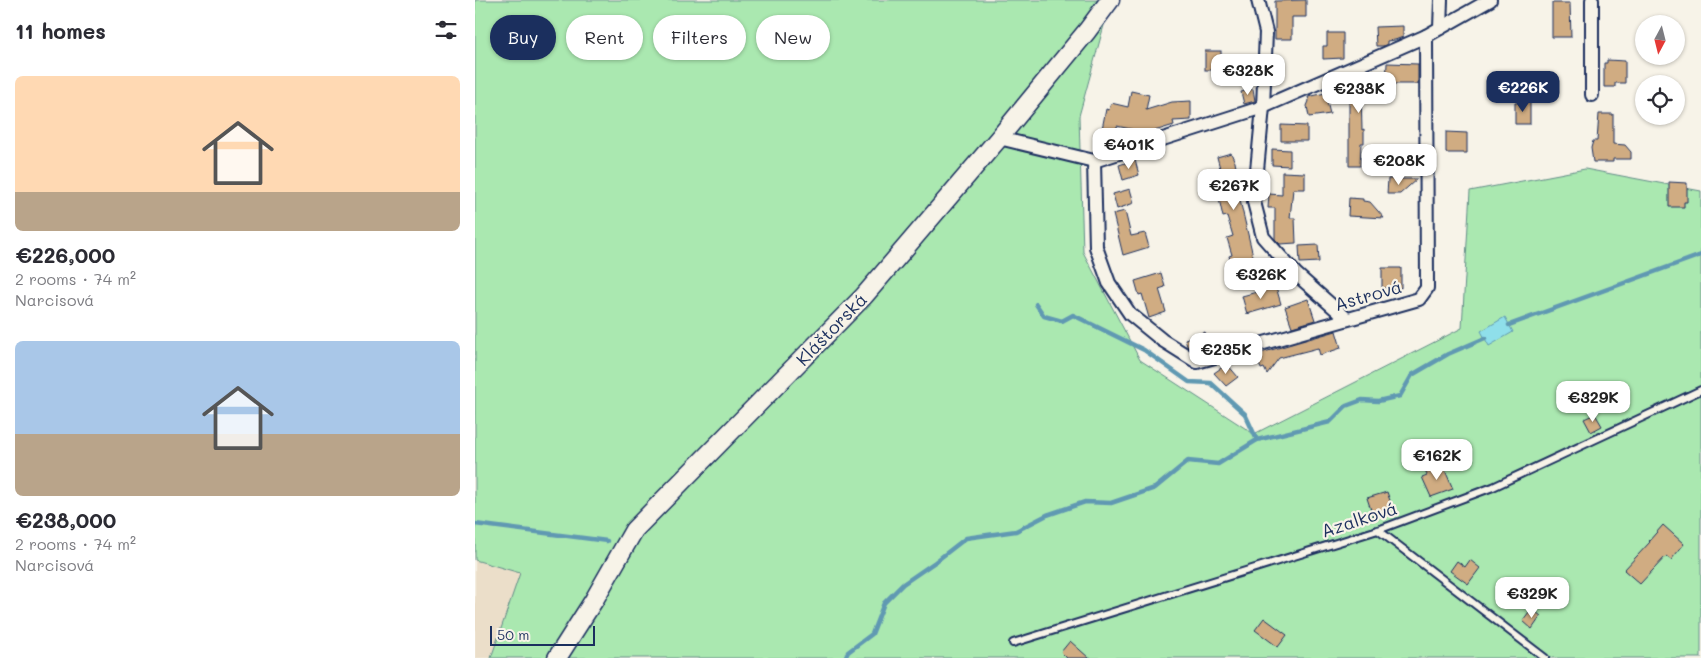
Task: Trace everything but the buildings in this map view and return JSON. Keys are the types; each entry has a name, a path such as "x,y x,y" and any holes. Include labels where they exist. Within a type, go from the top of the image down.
{"street":[{"name":"Kláštorská","path":"557,658 594,600 634,530 864,296 999,138 1087,31 1110,0"},
{"path":"1258,0 1266,32 1263,107 1254,202 1263,237 1296,274 1347,319"},
{"path":"1440,28 1441,0"},
{"path":"999,138 1094,161 1263,107 1426,36 1490,0"},
{"path":"1592,0 1592,95"},
{"name":"Astrová","path":"1094,161 1096,247 1109,283 1130,314 1162,340 1197,362 1419,299 1427,288 1426,36"}],"lane":[{"name":"Azalková","path":"1013,643 1378,530 1493,487 1701,390"},
{"path":"1378,530 1545,658"}],"shaded area":[{"path":"475,560 521,573 491,658 475,658"}],"green space":[{"path":"475,0 1111,0 1079,116 1083,252 1140,360 1254,434 1462,328 1470,191 1585,169 1701,191 1701,658 491,658 520,573 475,560"}],"water":[{"path":"1505,317 1513,332 1489,346 1481,331"}],"waterway":[{"path":"1509,325 1701,255"},
{"path":"1036,304 1044,316 1062,321 1073,315 1144,350 1189,382 1211,383 1245,414 1257,440"},
{"path":"845,658 848,652 872,634 884,603 903,584 966,538 1016,531 1047,515 1085,502 1111,503 1155,488 1188,461 1218,464 1257,440 1330,422 1346,406 1362,400 1378,401 1400,396 1412,375 1448,354 1485,338"},
{"path":"475,524 607,541"}]}
